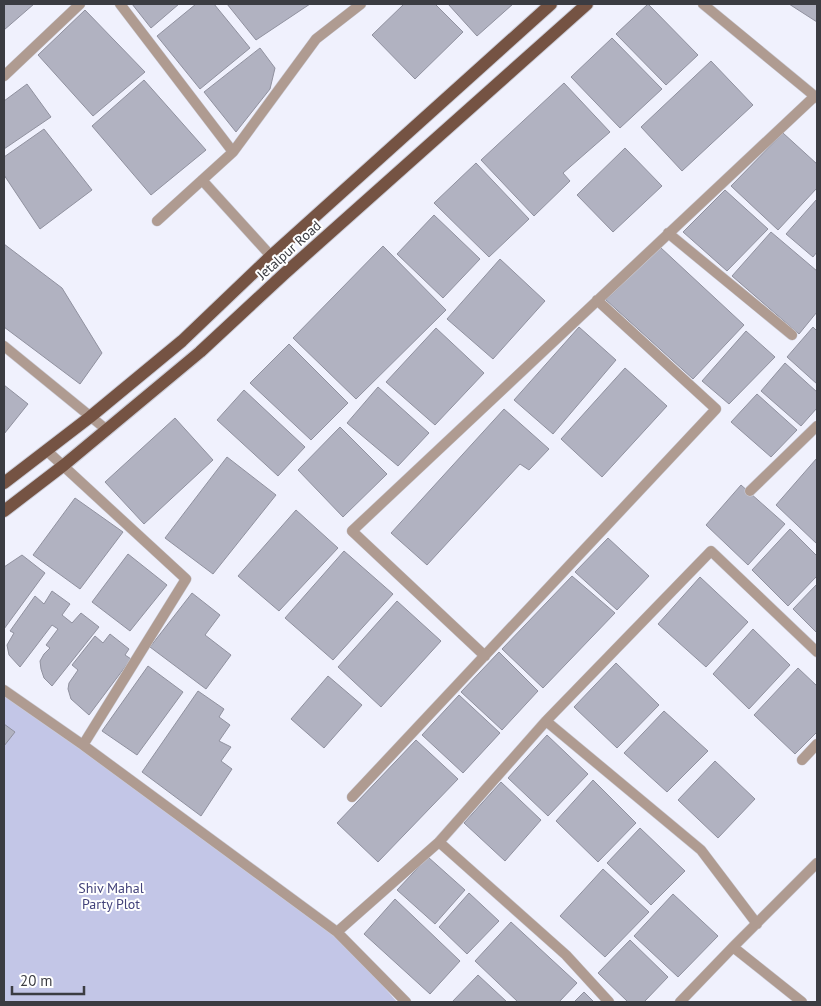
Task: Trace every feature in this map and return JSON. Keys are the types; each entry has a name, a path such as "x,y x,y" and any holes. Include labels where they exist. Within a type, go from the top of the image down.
{"main road":[{"name":"Jetalpur Road","path":"4,484 90,417 182,341 270,256 551,4"},
{"name":"Jetalpur Road","path":"4,511 64,466 200,352 284,274 587,4"}],"street":[{"path":"4,76 80,4"},
{"path":"120,4 233,152"},
{"path":"157,221 233,152 316,39 361,4"},
{"path":"485,656 352,531 816,96 703,4"},
{"path":"202,180 270,256"},
{"path":"668,234 792,334"},
{"path":"352,797 716,409 598,300"},
{"path":"4,346 107,430"},
{"path":"750,491 815,431"},
{"path":"46,450 186,579 83,745"},
{"path":"337,932 439,842 546,721 710,551 817,652"},
{"path":"4,690 83,745 337,932 406,1002"},
{"path":"546,721 700,850 757,924"},
{"path":"802,760 817,744"},
{"path":"439,842 566,955 609,1002"},
{"path":"680,1002 817,863"},
{"path":"733,947 802,1002"}],"green space":[{"name":"Shiv Mahal Party Plot","path":"4,686 337,932 397,1002 4,1002"}],"building":[{"path":"4,4 34,4 4,30"},
{"path":"132,4 179,4 151,28"},
{"path":"196,4 214,4 250,48 200,89 157,36"},
{"path":"227,4 310,4 256,40"},
{"path":"404,4 435,4 463,32 415,79 372,35"},
{"path":"448,4 513,4 477,36"},
{"path":"648,4 698,55 666,85 616,34"},
{"path":"789,4 817,4 817,22"},
{"path":"85,10 145,72 93,116 38,55"},
{"path":"612,38 662,89 620,128 571,77"},
{"path":"260,48 275,68 270,89 236,132 204,92"},
{"path":"711,61 753,105 682,171 641,127"},
{"path":"144,80 206,150 151,195 92,126"},
{"path":"564,83 610,132 563,173 570,181 534,216 481,160"},
{"path":"27,84 51,117 4,149 4,101"},
{"path":"44,129 92,190 40,229 4,175 4,157"},
{"path":"783,133 817,164 817,188 778,230 731,186"},
{"path":"625,148 662,186 613,232 577,195"},
{"path":"476,163 529,219 489,257 434,203"},
{"path":"725,190 768,229 727,271 683,232"},
{"path":"817,199 817,252 813,257 786,234"},
{"path":"434,215 480,259 443,298 397,254"},
{"path":"771,232 817,271 817,312 799,334 732,276"},
{"path":"4,244 62,288 102,353 80,384 4,327"},
{"path":"383,246 446,310 356,399 293,338"},
{"path":"660,247 744,325 693,379 606,300"},
{"path":"500,259 545,301 493,359 447,319"},
{"path":"579,327 616,360 553,434 514,400"},
{"path":"813,327 817,331 817,384 787,357"},
{"path":"436,328 484,373 435,425 386,382"},
{"path":"746,331 775,357 729,404 702,381"},
{"path":"289,344 348,403 311,440 250,383"},
{"path":"785,363 817,392 817,408 801,426 761,391"},
{"path":"625,368 667,406 602,477 561,439"},
{"path":"4,385 28,404 4,434"},
{"path":"378,387 429,433 398,466 347,423"},
{"path":"244,390 305,447 278,476 217,420"},
{"path":"757,394 797,430 771,457 731,422"},
{"path":"504,409 549,449 529,470 520,464 427,565 391,533"},
{"path":"175,418 213,460 144,524 105,482"},
{"path":"340,427 387,474 343,517 298,470"},
{"path":"227,457 276,495 213,574 165,538"},
{"path":"817,458 817,544 776,505"},
{"path":"741,485 785,524 748,565 706,525"},
{"path":"75,498 123,532 80,589 33,555"},
{"path":"296,510 338,548 279,611 238,576"},
{"path":"790,529 817,556 817,576 788,606 752,570"},
{"path":"608,538 649,576 617,610 575,572"},
{"path":"344,551 393,594 333,660 285,618"},
{"path":"128,554 167,585 130,631 92,602"},
{"path":"22,555 45,573 4,629 4,567"},
{"path":"572,576 615,613 543,688 502,649"},
{"path":"700,577 748,622 706,667 658,624"},
{"path":"817,584 817,633 793,609"},
{"path":"52,591 70,604 62,615 72,623 81,613 99,627 52,686 44,678 40,661 50,648 46,645 58,629 52,625 20,667 9,655 7,645 14,633 10,631 35,596 44,604"},
{"path":"192,593 220,615 205,635 231,655 206,689 150,647"},
{"path":"397,601 441,641 381,707 338,667"},
{"path":"753,629 790,665 749,709 713,674"},
{"path":"110,634 129,649 125,655 131,659 89,715 71,699 68,689 69,683 78,670 72,665 95,636 103,643"},
{"path":"499,652 538,691 502,730 461,692"},
{"path":"616,663 659,705 617,748 574,707"},
{"path":"148,666 183,692 137,755 102,731"},
{"path":"798,668 817,686 817,732 795,754 754,715"},
{"path":"328,676 362,705 324,748 291,719"},
{"path":"198,691 224,709 219,717 230,725 219,741 231,747 221,761 232,769 201,816 142,772"},
{"path":"459,695 500,733 463,773 422,735"},
{"path":"664,711 708,751 667,792 624,753"},
{"path":"4,724 15,732 4,746"},
{"path":"547,735 588,774 548,816 508,778"},
{"path":"416,740 458,779 378,862 337,823"},
{"path":"715,761 755,799 718,838 678,800"},
{"path":"593,780 636,823 598,862 556,821"},
{"path":"501,782 541,820 505,861 464,823"},
{"path":"640,828 685,871 651,905 607,863"},
{"path":"428,857 465,890 435,924 397,890"},
{"path":"603,869 649,912 605,957 560,916"},
{"path":"469,893 499,921 467,954 439,927"},
{"path":"673,894 718,936 678,977 634,936"},
{"path":"395,899 460,961 430,994 364,934"},
{"path":"511,922 577,983 559,1002 518,1002 475,961"},
{"path":"630,940 668,977 644,1002 628,1002 598,973"},
{"path":"478,975 507,1002 452,1002"},
{"path":"584,992 594,1002 574,1002"}]}
